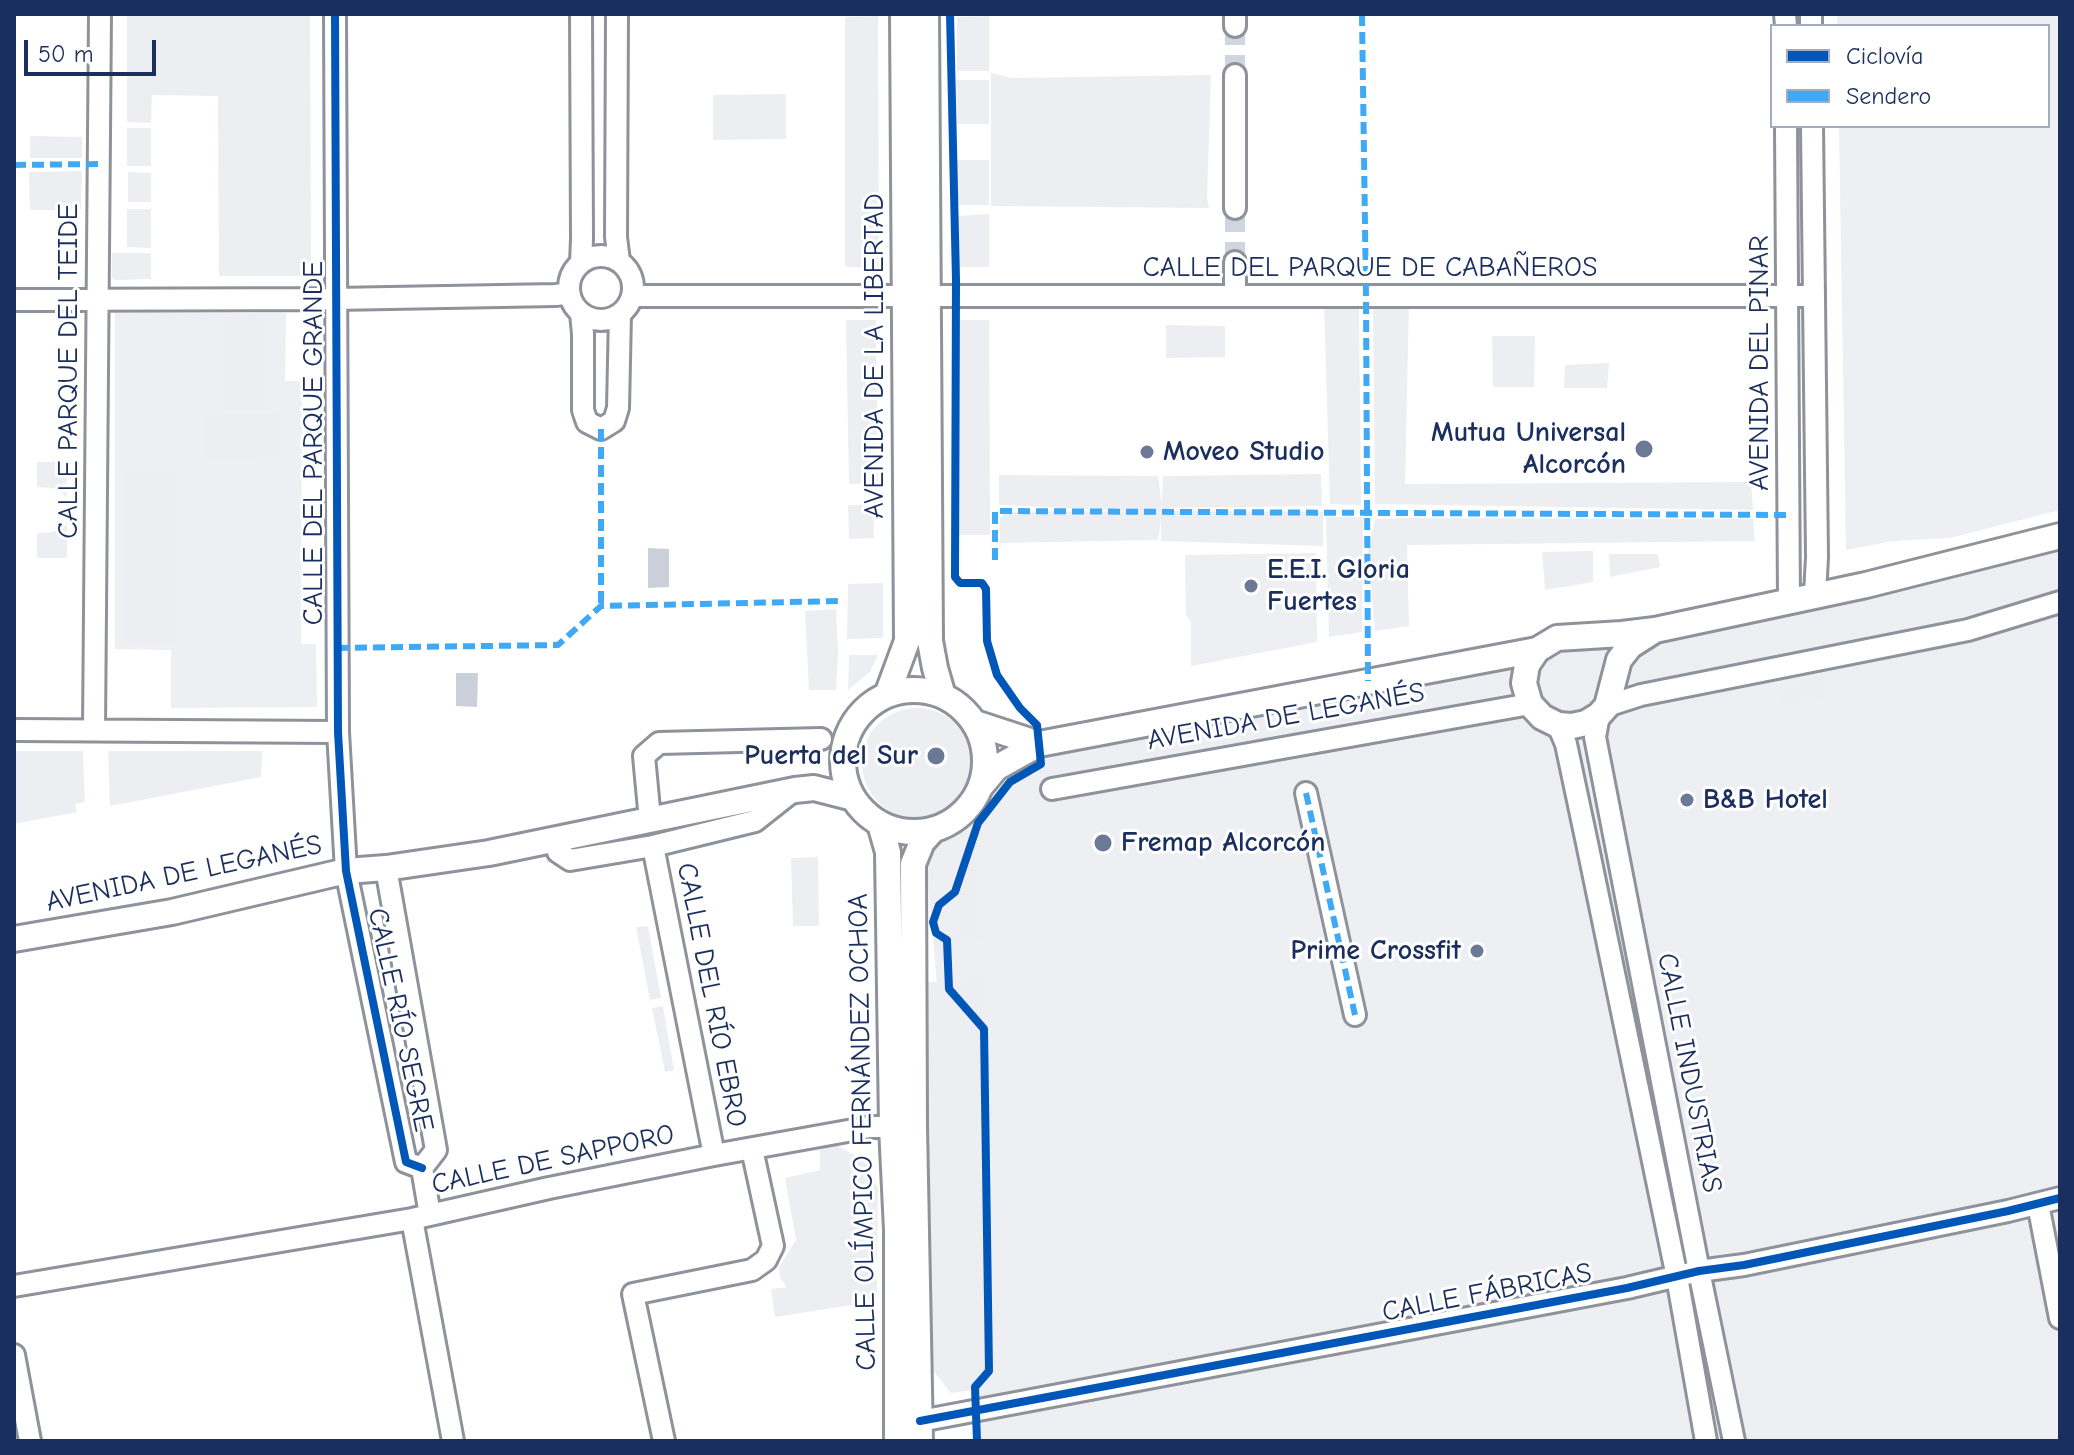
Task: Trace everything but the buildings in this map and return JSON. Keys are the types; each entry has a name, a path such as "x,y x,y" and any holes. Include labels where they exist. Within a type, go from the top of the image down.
{"street":[{"name":"CALLE PARQUE DEL TEIDE","path":"94,729 100,14"},
{"name":"CALLE DEL PARQUE GRANDE","path":"335,14 338,732 346,871"},
{"path":"581,14 581,263"},
{"path":"617,14 616,237 619,261"},
{"name":"AVENIDA DE LA LIBERTAD","path":"903,14 930,641 943,696"},
{"name":"AVENIDA DE LA LIBERTAD","path":"887,695 907,641 926,14"},
{"path":"1235,75 1235,208"},
{"name":"AVENIDA DEL PINAR","path":"1786,128 1789,601"},
{"name":"AVENIDA DEL PINAR","path":"1812,128 1815,595"},
{"path":"593,256 608,256 619,261 626,266 633,283 633,296 627,307 609,319 593,319 581,313 569,293 570,281 581,263 593,256"},
{"path":"1235,262 1235,296"},
{"path":"14,300 335,299 569,293"},
{"name":"CALLE DEL PARQUE DE CABAÑEROS","path":"633,296 1813,296"},
{"path":"581,313 583,410 587,422 601,429 614,421 618,408 620,314"},
{"path":"1527,694 1527,665 1537,650 1557,638 1655,630 1866,585 2060,536"},
{"path":"1606,701 1968,630 2060,602"},
{"path":"1478,661 1502,669 1527,694 1542,717 1558,725 1572,726 1586,723 1606,701 1619,660 1630,646 1655,630"},
{"path":"1579,638 1597,647 1610,663 1606,701"},
{"name":"AVENIDA DE LEGANÉS","path":"981,786 996,768 1039,744 1537,650"},
{"path":"906,690 925,690 943,696 975,723 983,744 985,767 977,798 953,821 933,830 906,831 880,824 865,813 853,798 846,781 843,761 846,740 855,721 869,706 887,695 906,690"},
{"name":"AVENIDA DE LEGANÉS","path":"1052,789 1527,694"},
{"name":"CALLE INDUSTRIAS","path":"1606,701 1595,737 1734,1441"},
{"name":"AVENIDA DE LEGANÉS","path":"975,723 1039,744"},
{"name":"CALLE INDUSTRIAS","path":"1558,725 1566,744 1677,1277 1706,1441"},
{"path":"14,730 338,732"},
{"path":"650,820 644,756 659,743 821,739"},
{"path":"555,840 558,852 570,860 653,846 755,821 843,761"},
{"name":"AVENIDA DE LEGANÉS","path":"14,939 172,912 346,871 483,854 804,789 853,798"},
{"path":"1306,793 1355,1015"},
{"name":"CALLE OLÍMPICO FERNÁNDEZ OCHOA","path":"880,824 888,852 888,922 920,1431"},
{"name":"CALLE OLÍMPICO FERNÁNDEZ OCHOA","path":"897,1441 897,1230 913,864 922,842 933,830"},
{"name":"CALLE DEL RÍO EBRO","path":"653,846 714,1155"},
{"name":"CALLE RÍO SEGRE","path":"386,868 436,1150 422,1168 421,1217 453,1441"},
{"name":"CALLE RÍO SEGRE","path":"346,871 406,1162 422,1168"},
{"name":"CALLE DE SAPPORO","path":"14,1286 421,1217 549,1188 870,1127 903,1127"},
{"path":"664,1441 633,1294 752,1270 766,1260 773,1246 752,1149"},
{"name":"CALLE FÁBRICAS","path":"920,1431 2060,1198"},
{"path":"2038,1204 2060,1318"},
{"path":"14,1355 30,1441"}],"shaded area":[{"path":"127,14 310,14 311,276 219,276 218,96 152,95 151,123 127,122"},
{"path":"1837,14 2060,14 2060,510 1950,538 1893,541 1846,550 1839,128 2050,128 2050,24 1837,24"},
{"path":"878,16 879,268 845,267 845,17"},
{"path":"989,16 989,71 957,71 957,17"},
{"path":"991,73 1012,78 1211,75 1209,208 991,206"},
{"path":"956,80 989,80 989,124 957,124"},
{"path":"786,94 786,139 713,140 713,95"},
{"path":"127,128 151,128 151,166 127,166"},
{"path":"30,136 82,137 82,158 30,158"},
{"path":"957,160 989,160 989,205 957,205"},
{"path":"82,171 81,210 30,210 29,172"},
{"path":"128,172 151,173 151,202 128,202"},
{"path":"127,209 151,209 151,248 127,247"},
{"path":"989,214 989,267 957,267 958,216"},
{"path":"112,253 151,253 151,279 115,280 112,277"},
{"path":"1409,302 1405,484 1751,482 1753,510 1375,504 1373,303"},
{"path":"1324,305 1359,305 1361,505 1330,504"},
{"path":"115,313 286,313 285,381 302,381 301,644 316,644 317,707 171,708 171,650 115,649"},
{"path":"268,316 269,409 220,410 218,317"},
{"path":"846,320 876,320 878,483 849,484"},
{"path":"958,320 989,320 990,535 958,535"},
{"path":"1166,325 1225,326 1225,357 1166,358"},
{"path":"1492,336 1535,336 1534,387 1493,387"},
{"path":"1609,363 1607,388 1564,388 1565,365"},
{"path":"284,414 285,457 206,458 206,415"},
{"path":"37,462 66,462 67,498 52,488 37,487"},
{"path":"125,468 177,468 177,642 125,643"},
{"path":"1321,474 1322,506 1161,508 1162,511 1323,512 1323,546 1161,541 1161,520 1158,540 1000,543 1000,518 1008,512 1135,511 999,505 999,475 1158,476 1162,505 1163,476"},
{"path":"848,505 873,505 874,538 849,539"},
{"path":"1326,517 1363,517 1362,632 1329,637"},
{"path":"1375,519 1753,519 1755,541 1407,545 1409,626 1375,631 1368,550"},
{"path":"67,522 67,558 37,558 37,533 52,532"},
{"path":"2060,535 2060,1441 978,1441 917,762 1561,650"},
{"path":"648,548 669,549 669,587 648,588"},
{"path":"1593,551 1593,582 1545,590 1542,552"},
{"name":"E.E.I. Gloria Fuertes","path":"1316,553 1317,642 1191,666 1185,555"},
{"path":"1609,554 1658,554 1660,567 1610,577"},
{"path":"883,583 883,638 847,639 848,584"},
{"path":"836,609 836,690 809,690 805,611"},
{"path":"849,655 878,655 870,672 848,690"},
{"path":"456,673 478,673 477,707 456,706"},
{"path":"1823,678 1826,698 1783,705 1779,685"},
{"path":"917,708 938,712 956,724 968,742 972,763 968,784 956,802 938,814 917,818 896,814 878,802 866,784 862,763 866,742 878,724 896,712"},
{"path":"14,751 83,751 85,802 75,804 77,812 14,824"},
{"path":"108,751 262,751 261,777 110,806"},
{"path":"981,836 982,940 953,942 963,842"},
{"path":"818,857 819,926 793,926 791,858"},
{"path":"648,926 661,998 650,1000 636,927"},
{"path":"984,976 988,1388 951,1393 927,1363 923,983"},
{"path":"663,1006 674,1070 665,1072 652,1008"},
{"path":"820,1145 837,1145 863,1160 878,1187 877,1259 872,1259 872,1278 877,1279 877,1301 775,1317 771,1289 787,1287 780,1278 779,1267 796,1240 785,1178 820,1170"}],"tunnel":[{"path":"1235,26 1235,75"},
{"path":"1235,208 1235,262"}],"marked path":[{"path":"1362,14 1368,681"},
{"path":"14,165 99,164"},
{"path":"601,429 601,606"},
{"path":"995,560 995,511 1789,515"},
{"path":"337,648 558,645 601,606 842,601"},
{"path":"1306,793 1355,1015"}],"cycle path":[{"path":"335,14 338,732 346,871 406,1162 422,1168"},
{"path":"950,14 956,280 955,577 960,583 982,583 986,589 987,641 997,675 1020,708 1037,725 1041,764 1010,782 978,823 955,892 939,905 933,922 936,933 947,940 949,989 984,1029 989,1371 975,1387 977,1441"},
{"path":"920,1421 1627,1288 2060,1198"}],"place":[{"name":"Mutua Universal Alcorcón","path":"1644,449"},
{"name":"Moveo Studio","path":"1147,452"},
{"name":"E.E.I. Gloria Fuertes","path":"1251,586"},
{"name":"Puerta del Sur","path":"936,756"},
{"name":"B&B Hotel","path":"1687,800"},
{"name":"Fremap Alcorcón","path":"1103,843"},
{"name":"Prime Crossfit","path":"1477,951"}]}
